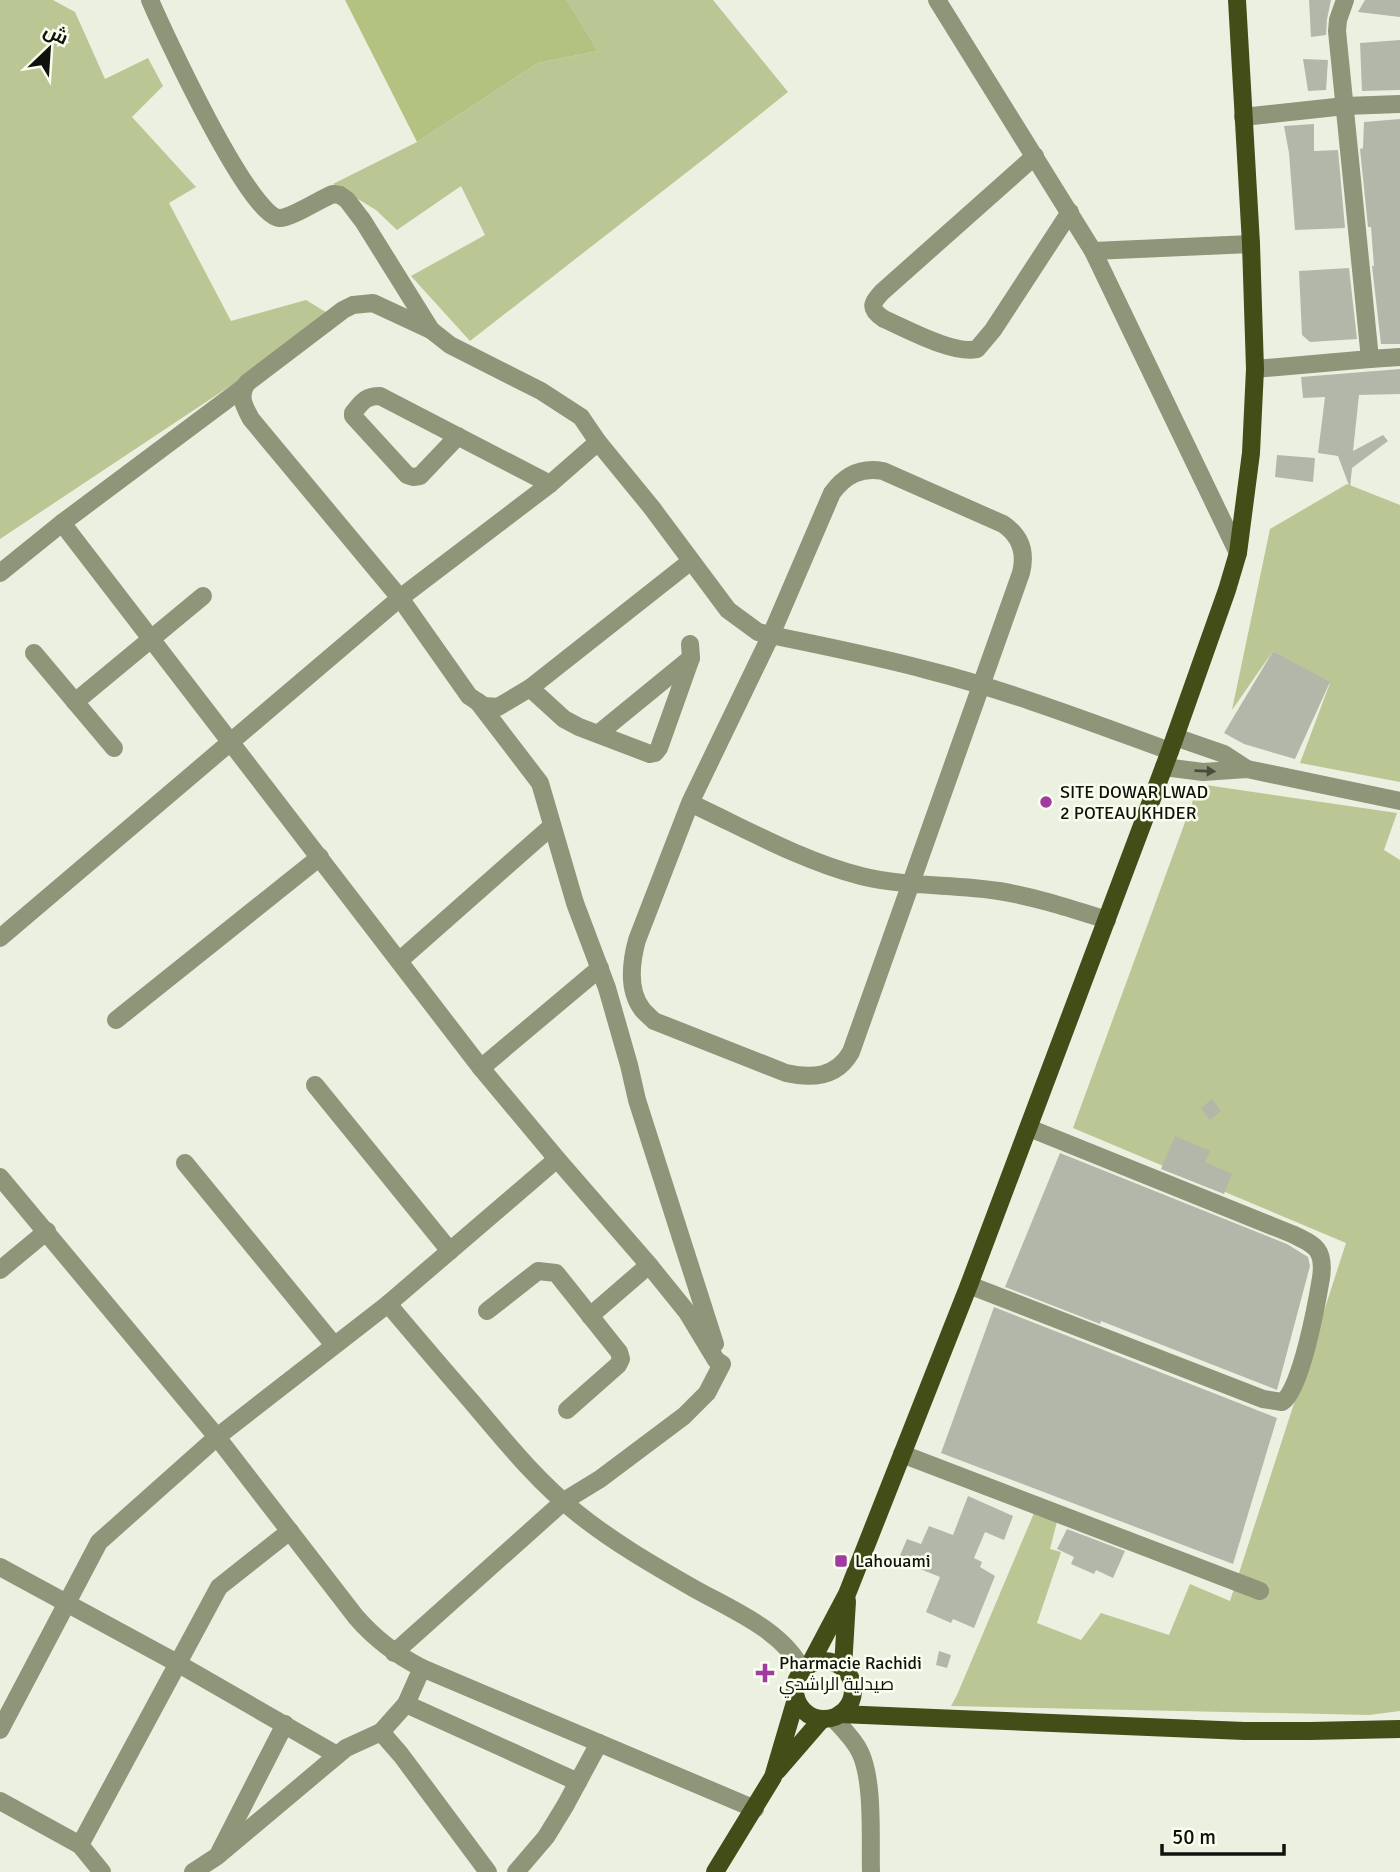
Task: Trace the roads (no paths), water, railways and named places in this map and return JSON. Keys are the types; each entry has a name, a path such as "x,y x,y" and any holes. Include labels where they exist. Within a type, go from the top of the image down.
{"main road":[{"path":"1237,0 1255,369 1251,453 1238,553 1170,752 969,1285 847,1594 796,1680 794,1690 802,1710 812,1717 901,1717 1244,1731 1400,1729"},
{"path":"843,1667 847,1594"},
{"path":"773,1777 832,1717 850,1703 854,1693 850,1675 843,1667 828,1660 806,1667"},
{"path":"854,1693 880,1709 901,1717"},
{"path":"717,1871 773,1777 796,1699"}],"street":[{"path":"150,0 164,33 226,153 254,197 268,213 279,218 289,216 332,194 347,200 431,330"},
{"path":"937,0 1093,251 1238,553"},
{"path":"1345,0 1337,31 1370,359"},
{"path":"1243,117 1345,106 1400,104"},
{"path":"1035,156 882,292 874,300 873,309 876,314 947,346 965,351 977,349 1000,320 1070,212"},
{"path":"1093,251 1251,244"},
{"path":"0,573 332,318 353,305 373,303 431,330 450,345 512,375 581,416 598,442 652,508 728,610 758,632 980,685 1058,710 1170,752 1203,772 1247,769 1400,801"},
{"path":"1255,369 1400,357"},
{"path":"244,387 242,397 251,418 400,598 459,684 469,696 484,706 498,707 530,688 691,561"},
{"path":"458,436 420,476 413,477 407,475 353,413 365,399 380,396 458,436 550,484"},
{"path":"0,939 400,598 550,484 598,442"},
{"path":"863,470 883,471 1003,524 1020,542 1024,557 1021,573 980,685 846,1062 816,1076 786,1073 654,1021 641,1009 634,992 632,957 690,803 771,635 832,493 854,473 863,470"},
{"path":"62,523 481,1068 649,1265 687,1312 716,1360 722,1363"},
{"path":"75,702 203,596"},
{"path":"530,688 564,719 597,734 650,754 655,753 691,651 597,734"},
{"path":"34,653 114,748"},
{"path":"394,1653 564,1501 619,1465 684,1416 707,1393 722,1363 637,1100 624,1045 600,968 575,903 540,782 477,701"},
{"path":"1170,752 1224,754 1247,769"},
{"path":"690,803 793,851 866,877 1001,892 1107,920"},
{"path":"400,961 552,826"},
{"path":"116,1020 320,857"},
{"path":"481,1068 600,968"},
{"path":"315,1085 450,1251"},
{"path":"969,1285 1263,1399 1282,1402 1293,1388 1321,1278 1322,1257 1317,1247 1292,1234 1029,1128"},
{"path":"0,1730 99,1542 217,1437 388,1304 557,1159"},
{"path":"185,1163 334,1345"},
{"path":"0,1177 217,1437 362,1624 380,1642 422,1668 755,1809"},
{"path":"0,1270 47,1231"},
{"path":"590,1316 649,1265"},
{"path":"487,1311 538,1271 556,1273 620,1352 618,1365 567,1410"},
{"path":"388,1304 543,1483 615,1542 735,1610 789,1649 806,1667"},
{"path":"902,1454 1260,1591"},
{"path":"80,1845 219,1587 289,1531"},
{"path":"0,1567 337,1755"},
{"path":"193,1872 216,1857 346,1748 381,1732 406,1704 422,1668"},
{"path":"406,1704 578,1782"},
{"path":"832,1717 854,1741 865,1764 869,1794 871,1872"},
{"path":"216,1857 285,1724"},
{"path":"381,1732 488,1872"},
{"path":"516,1872 546,1837 599,1743"},
{"path":"0,1801 80,1845 102,1872"}],"place":[{"name":"SITE DOWAR LWAD 2 POTEAU KHDER","path":"1046,802"},
{"name":"Lahouami","path":"841,1561"},
{"name":"Pharmacie Rachidi صيدلية الراشدي","path":"765,1673"}]}
